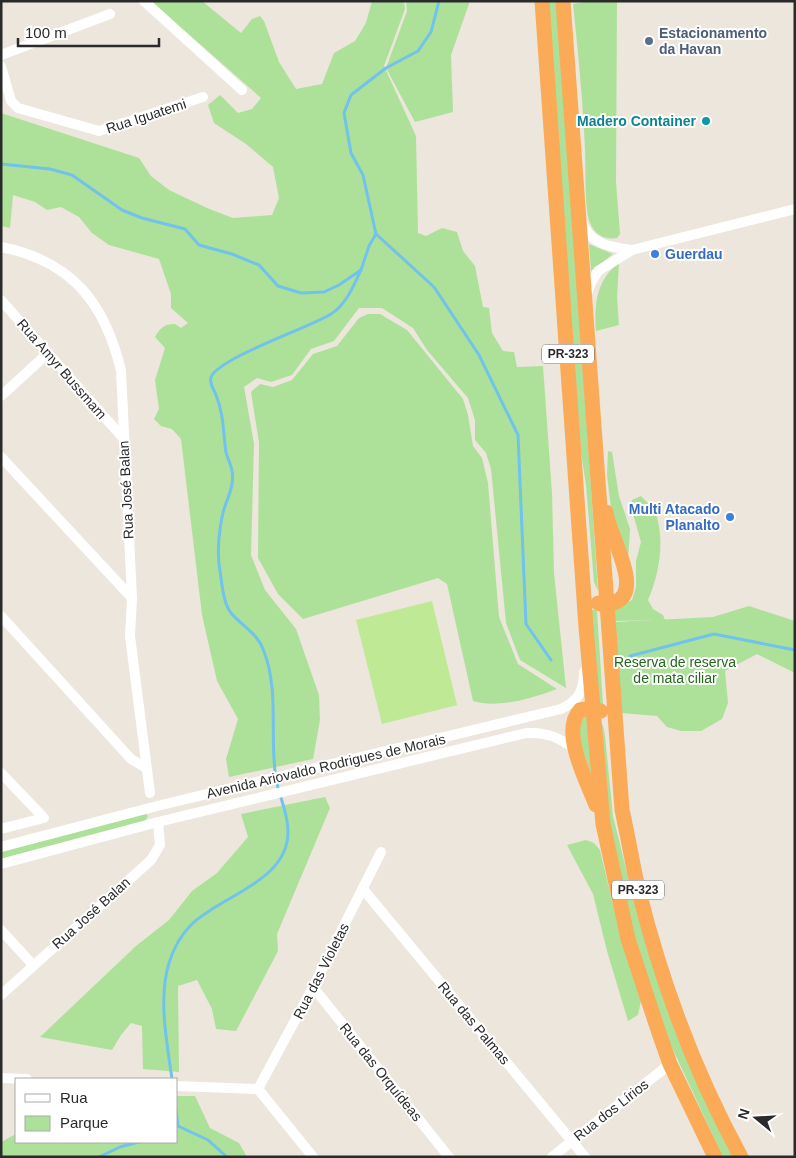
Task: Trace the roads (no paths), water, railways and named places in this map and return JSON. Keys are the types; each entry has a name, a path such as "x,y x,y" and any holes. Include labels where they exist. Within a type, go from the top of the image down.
{"highway":[{"name":"PR-323","path":"542,1 592,708 603,824 628,939 670,1064 715,1157"},
{"name":"PR-323","path":"563,1 605,605 622,810 638,887 673,1004 708,1090 741,1157"},
{"path":"583,562 591,595 598,604 605,605 619,601 625,594 628,579 607,520 601,472 596,464"},
{"path":"603,824 572,738 573,719 580,710 599,709 604,718 622,810"}],"street":[{"path":"144,1 242,90"},
{"path":"1,55 110,14"},
{"name":"Rua Iguatemi","path":"1,66 11,101 18,108 99,131 203,97"},
{"path":"578,204 583,225 592,238 612,247 632,250"},
{"path":"584,305 591,283 598,272 632,250 795,209"},
{"name":"Rua José Balan","path":"1,247 55,266 80,286 91,298 107,326 120,364 132,598 130,636 150,793"},
{"name":"Rua Amyr Bussmam","path":"1,300 123,438"},
{"path":"1,396 48,353"},
{"path":"1,456 132,598"},
{"path":"1,616 130,759 146,768"},
{"name":"Avenida Ariovaldo Rodrigues de Morais","path":"1,847 153,807 561,709 578,698 584,683 583,633 586,627"},
{"name":"Avenida Ariovaldo Rodrigues de Morais","path":"1,864 273,793 526,733 542,732 561,740 575,749"},
{"path":"1,772 44,818 1,829"},
{"name":"Rua José Balan","path":"1,995 151,860 160,845 158,822"},
{"name":"Rua das Violetas","path":"258,1089 364,889 380,852"},
{"name":"Rua das Palmas","path":"364,889 585,1157"},
{"path":"1,930 33,965"},
{"name":"Rua das Orquídeas","path":"313,987 449,1157"},
{"name":"Rua dos Lírios","path":"552,1157 670,1064"},
{"path":"1,1078 15,1079"},
{"path":"178,1086 258,1089 313,1157"}],"waterway":[{"path":"1,164 50,169 72,175 122,210 142,218 185,229 199,245 232,254 259,265 278,286 301,293 324,292 339,285 361,270 369,246 376,234 363,175 351,153 344,113 351,95 386,68 418,51 431,32 439,1"},
{"path":"376,234 434,287 479,355 518,435 526,624 551,660"},
{"path":"172,1078 164,1021 164,991 169,963 175,948 187,929 203,915 265,876 277,863 285,848 288,831 287,817 279,792 274,763 273,697 268,665 261,644 228,609 222,587 219,537 223,511 233,477 226,452 221,410 211,384 211,377 218,369 247,352 331,314 345,300 361,270"},
{"path":"630,656 714,634 795,650"},
{"path":"178,1126 208,1140 227,1157"},
{"path":"99,1157 120,1147 135,1143"}],"place":[{"name":"Estacionamento da Havan","path":"649,41"},
{"name":"Madero Container","path":"706,121"},
{"name":"Guerdau","path":"655,254"},
{"name":"Multi Atacado Planalto","path":"730,517"}],"park label":[{"name":"Reserva de reserva de mata ciliar","path":"675,670"}]}
